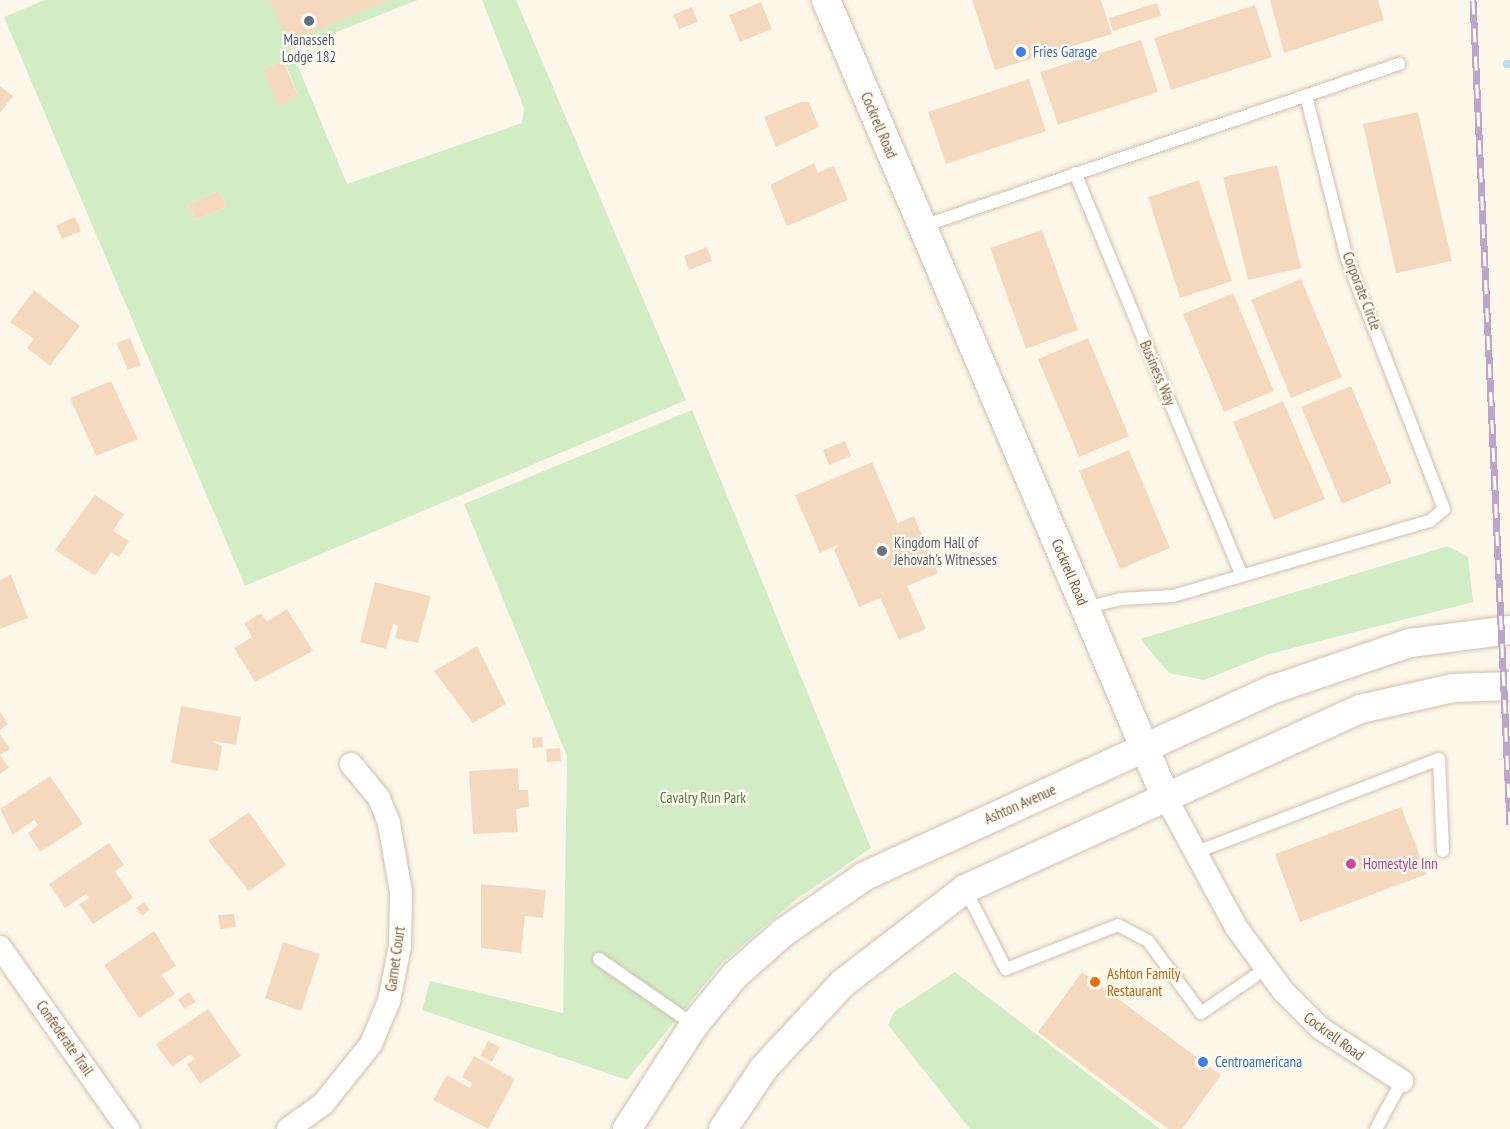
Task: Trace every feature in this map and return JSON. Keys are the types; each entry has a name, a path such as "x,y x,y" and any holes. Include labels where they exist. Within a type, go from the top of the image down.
{"street":[{"name":"Cockrell Road","path":"826,0 1165,796 1194,853 1265,969 1320,1028 1402,1081"},
{"name":"Ashton Avenue","path":"627,1129 694,1026 735,975 784,932 865,876 1274,689 1410,643 1510,630"},
{"path":"723,1129 764,1068 843,983 965,889 1360,709 1453,688 1510,686"},
{"name":"Garnet Court","path":"288,1129 323,1104 371,1044 389,1001 400,946 401,892 389,823 379,798 351,764"},
{"name":"Confederate Trail","path":"0,947 128,1129"}],"lane":[{"path":"921,226 1400,64"},
{"name":"Corporate Circle","path":"1241,574 1430,521 1444,509 1347,259 1306,96"},
{"name":"Business Way","path":"1075,173 1241,574"},
{"path":"1085,609 1120,598 1173,596 1241,574"},
{"path":"1194,853 1439,759 1443,851"},
{"path":"965,889 1006,969 1118,925 1148,941 1201,1013 1265,969"},
{"path":"599,959 694,1026"},
{"path":"1376,1129 1402,1081"}],"green space":[{"path":"45,0 418,0 291,50 347,184 522,123 524,108 482,0 516,0 686,400 245,586 4,17","holes":["284,61 299,97 263,69","219,191 226,207 195,220 188,204"]},
{"name":"Cavalry Run Park","path":"692,410 871,848 794,901 723,962 627,1080 422,1010 430,981 563,1013 567,756 464,504"},
{"path":"1448,546 1468,557 1473,602 1269,654 1204,680 1169,673 1140,639"},
{"path":"955,972 1160,1129 970,1129 888,1025 894,1012"}],"building":[{"name":"Manasseh Lodge 182","path":"270,0 389,0 288,42"},
{"name":"Fries Garage","path":"972,0 1101,0 1112,34 995,70"},
{"path":"1270,0 1378,0 1384,20 1284,53"},
{"path":"761,2 772,29 740,42 729,15"},
{"path":"1157,3 1161,16 1113,31 1109,18"},
{"path":"1255,5 1272,57 1171,90 1154,38"},
{"path":"692,7 698,22 679,29 673,15"},
{"path":"1141,40 1158,92 1058,125 1040,72"},
{"path":"283,61 299,97 278,106 263,69"},
{"path":"1029,79 1046,131 946,164 928,112"},
{"path":"0,86 13,96 0,113"},
{"path":"801,102 809,102 819,127 776,147 764,117"},
{"path":"1418,112 1452,261 1396,273 1363,124"},
{"path":"814,163 818,173 834,166 848,200 787,226 770,185"},
{"path":"1277,165 1301,268 1248,280 1223,177"},
{"path":"1199,180 1232,281 1180,298 1148,197"},
{"path":"219,191 226,207 195,220 188,204"},
{"path":"75,217 81,231 62,239 56,225"},
{"path":"1042,230 1078,330 1026,349 990,248"},
{"path":"707,247 712,261 689,270 684,256"},
{"path":"1301,279 1342,377 1291,398 1251,300"},
{"path":"34,290 80,326 50,366 27,348 34,339 10,322"},
{"path":"1233,293 1274,391 1224,412 1183,314"},
{"path":"130,338 141,365 128,370 116,343"},
{"path":"1088,338 1129,436 1079,457 1038,359"},
{"path":"111,381 138,439 96,456 70,398"},
{"path":"1351,386 1392,483 1342,504 1301,407"},
{"path":"1283,401 1325,499 1274,520 1233,422"},
{"path":"845,441 851,456 829,465 823,450"},
{"path":"1129,450 1170,548 1120,569 1079,471"},
{"name":"Kingdom Hall of Jehovah's Witnesses","path":"872,462 898,523 914,516 938,573 907,586 926,629 899,640 880,598 859,607 834,550 839,544 820,553 795,495"},
{"path":"95,495 124,514 113,531 129,541 119,557 111,552 95,576 55,550"},
{"path":"11,575 28,618 0,629 0,580"},
{"path":"375,582 431,596 418,643 395,638 398,626 393,624 386,649 360,642"},
{"path":"287,609 313,651 255,682 234,648 252,637 244,623 261,613 267,622"},
{"path":"477,646 506,704 473,723 434,671"},
{"path":"181,706 241,717 236,745 212,741 222,746 218,771 171,763"},
{"path":"0,712 8,724 0,730"},
{"path":"0,734 10,749 0,755"},
{"path":"542,737 543,747 533,748 532,738"},
{"path":"560,748 561,761 547,762 546,749"},
{"path":"0,755 9,768 0,774"},
{"path":"518,768 519,790 528,790 529,807 516,809 518,832 473,834 469,771"},
{"path":"50,776 83,824 40,852 28,833 38,825 34,820 13,835 0,809"},
{"name":"Homestyle Inn","path":"1401,807 1427,874 1300,922 1275,854"},
{"path":"249,812 286,865 249,891 208,841"},
{"path":"109,843 124,865 115,871 133,898 93,924 79,904 89,898 86,894 65,908 49,884"},
{"path":"481,884 546,890 543,918 525,916 521,953 481,948"},
{"path":"144,902 150,910 142,916 136,908"},
{"path":"234,914 236,927 220,929 218,915"},
{"path":"154,931 176,966 162,975 175,994 139,1018 104,965"},
{"path":"283,942 320,954 301,1011 265,998"},
{"path":"1082,972 1221,1075 1182,1129 1168,1129 1038,1032"},
{"path":"189,992 196,1002 184,1009 178,1000"},
{"path":"208,1009 241,1056 200,1084 187,1064 195,1059 191,1054 172,1067 156,1044"},
{"path":"488,1041 500,1047 492,1062 480,1056"},
{"path":"474,1056 515,1079 488,1129 433,1100 447,1075 470,1088 472,1083 462,1077"}],"railway":[{"path":"1473,0 1510,824"}],"place":[{"name":"Manasseh Lodge 182","path":"309,21"},
{"name":"Fries Garage","path":"1021,52"},
{"name":"Kingdom Hall of Jehovah's Witnesses","path":"882,551"},
{"name":"Homestyle Inn","path":"1351,864"},
{"name":"Ashton Family Restaurant","path":"1095,982"},
{"name":"Centroamericana","path":"1203,1062"}]}
